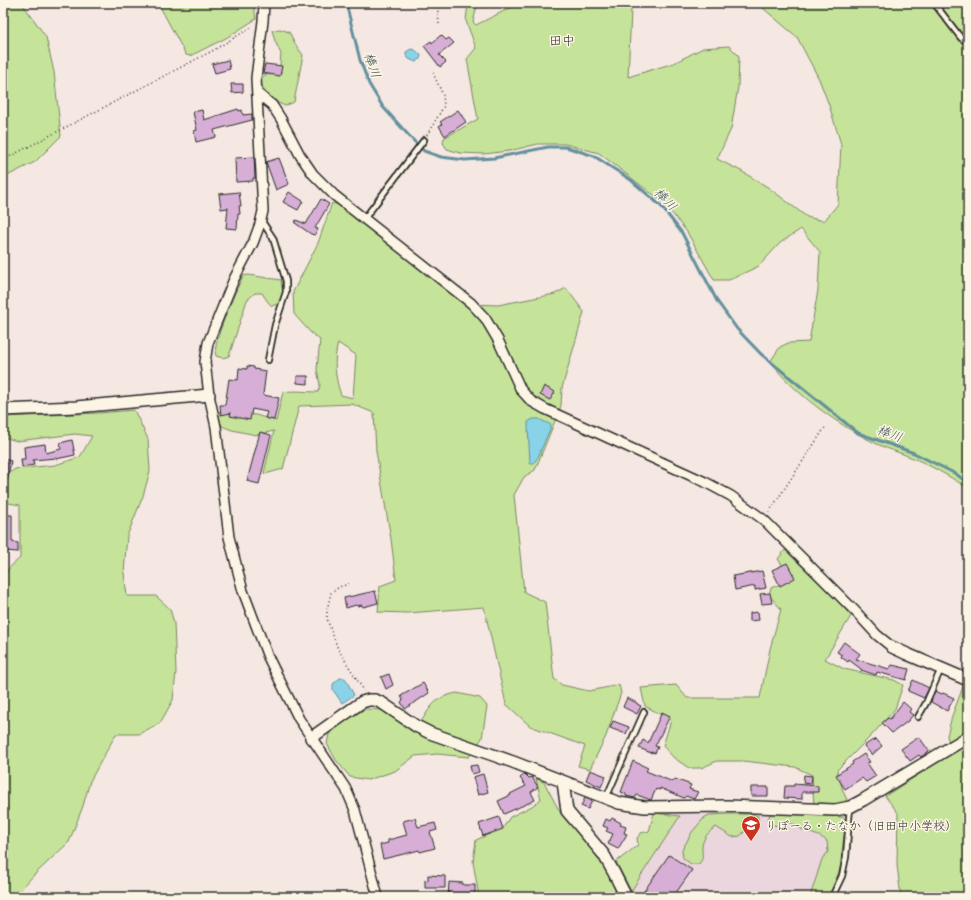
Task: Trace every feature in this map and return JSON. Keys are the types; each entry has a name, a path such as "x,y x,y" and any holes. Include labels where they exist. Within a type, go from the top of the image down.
{"street":[{"path":"264,3 263,21 256,67 263,211 253,243 234,279 208,343 205,362 209,395 216,427 229,536 243,591 268,657 298,719 346,789 355,810 378,897"},
{"path":"257,93 272,105 313,174 334,196 471,303 485,318 498,340 521,390 531,401 545,409 705,482 731,496 764,520 877,635 892,647 968,680"},
{"path":"3,410 76,407 209,395"},
{"path":"311,738 362,702 375,700 382,703 416,726 430,733 631,806 728,806 835,810 850,806 968,737"},
{"path":"563,782 567,810 604,855 626,897"}],"lane":[{"path":"934,3 961,38 968,42"},
{"path":"364,219 424,140"},
{"path":"261,219 273,238 286,281 286,292 275,325 268,360"},
{"path":"918,717 941,669"},
{"path":"606,798 644,712"},
{"path":"832,897 842,876 846,857 850,806"}],"path":[{"path":"437,3 439,24"},
{"path":"3,160 212,51 263,21"},
{"path":"424,140 444,106 443,95 432,71"},
{"path":"764,520 826,426"},
{"path":"349,584 339,587 331,593 327,610 327,619 338,649 369,700"}],"shaded area":[{"name":"りぼーる・たなか（旧田中小学校）","path":"677,811 686,814 731,812 800,813 835,816 846,813 848,815 842,868 831,897 633,897 629,887"}],"green space":[{"path":"3,3 22,3 46,37 54,72 61,136 35,162 3,178"},
{"path":"158,3 253,3 256,19 226,38 190,56 186,55"},
{"path":"468,3 479,3 473,22 476,25 520,3 630,3 631,11 628,77 674,63 703,48 729,46 739,56 738,87 731,129 717,159 741,171 769,188 807,217 824,221 838,204 841,144 819,79 797,37 757,3 968,3 968,488 921,462 878,444 844,426 804,396 780,374 770,362 780,347 788,343 809,342 818,290 820,252 801,229 780,243 759,266 729,280 714,280 687,232 664,203 599,153 565,144 538,144 509,151 484,154 460,153 447,149 443,143 444,138 478,119 467,59 476,48 466,21"},
{"path":"280,29 289,32 303,55 294,102 285,106 268,96 263,89 260,79 265,75 279,74 281,54 272,30"},
{"path":"332,203 340,205 468,304 498,305 555,294 566,288 584,312 562,388 561,406 535,470 524,477 514,495 524,592 545,602 554,679 562,685 589,691 619,685 621,693 606,736 590,769 578,766 585,746 530,726 506,704 484,607 408,613 378,612 380,586 396,580 391,539 376,451 374,413 352,404 299,406 283,469 265,474 274,431 256,435 232,430 222,426 218,417 219,412 256,415 276,421 283,392 318,392 320,385 317,369 320,340 310,332 294,314 293,292 318,243","holes":["338,343 356,355 353,398 341,395 339,389 335,363"]},
{"path":"248,275 281,280 283,294 280,303 272,306 262,293 255,293 247,300 229,356 223,358 216,356 215,350 217,341 225,317 243,276"},
{"path":"134,410 148,439 150,471 143,496 127,536 124,573 127,596 156,596 170,609 174,623 176,672 173,700 160,723 139,734 116,734 90,781 83,806 69,842 33,876 14,897 3,897 3,577 9,568 20,558 20,505 3,502 3,475 5,476 15,469 55,465 80,457 92,436 75,434 17,441 3,437 3,417"},
{"path":"785,550 838,601 851,616 825,659 844,669 894,680 903,685 895,709 871,736 837,770 847,800 837,806 814,806 812,775 795,767 743,761 717,761 701,768 689,768 674,758 663,746 671,720 645,706 641,688 676,685 687,698 760,698 770,649 781,609 769,595 771,588 792,579 778,559"},
{"path":"964,684 968,686 968,730 949,743 947,736 952,716"},
{"path":"457,693 480,698 487,706 482,738 469,757 437,754 415,756 395,771 368,780 350,777 336,760 327,744 329,734 344,721 365,709 383,710 402,722 421,722 435,702 439,699"},
{"path":"968,743 968,897 901,897 897,865 898,813 885,796"},
{"path":"536,779 544,782 561,814 588,843 609,875 618,897 479,897 473,862 476,840 503,828 510,817 532,806 541,799"},
{"path":"654,813 680,816 631,891 616,862 638,845 637,838 641,833 649,831"},
{"path":"750,814 758,816 758,822 747,829 740,836 732,837 716,827 708,833 705,838 702,845 702,858 699,864 691,864 683,858 682,850 692,832 704,818 709,815"},
{"path":"770,814 802,814 843,817 846,820 840,869 829,897 810,897 822,859 828,852 827,841 803,830 794,824 785,823 780,826 772,825 768,820"}],"water":[{"path":"411,49 415,50 421,55 420,59 416,62 409,59 406,55 406,52"},
{"path":"533,419 539,419 551,425 538,457 534,463 530,463 528,422"},
{"path":"340,678 345,678 354,695 342,703 333,690 333,684"}],"building":[{"path":"441,35 446,40 449,38 454,43 439,55 446,62 440,67 424,46 431,41 432,43"},
{"path":"228,60 230,69 215,73 212,64"},
{"path":"265,64 282,66 280,76 263,73"},
{"path":"231,84 243,84 243,92 232,93"},
{"path":"238,109 239,111 242,110 243,115 252,114 252,120 214,130 216,137 196,142 194,131 197,130 193,112 202,110 204,120"},
{"path":"458,110 466,122 445,136 439,126 442,124 440,122"},
{"path":"254,157 255,178 253,178 253,181 236,182 235,158"},
{"path":"279,158 289,184 276,190 266,162"},
{"path":"239,192 241,206 239,206 240,214 238,214 237,229 226,228 228,208 221,209 219,194"},
{"path":"289,192 303,201 298,210 283,202"},
{"path":"321,199 329,204 315,228 318,229 315,235 311,234 295,223 296,220 306,224"},
{"path":"247,366 266,371 263,395 279,398 274,420 265,418 267,412 252,409 250,420 230,416 231,413 221,415 220,405 225,405 229,379 238,380 239,368 247,369"},
{"path":"297,376 308,376 308,384 297,383"},
{"path":"544,386 555,392 550,400 540,395"},
{"path":"260,432 271,435 259,484 247,481"},
{"path":"72,440 75,455 56,459 33,460 34,465 22,467 21,459 25,459 24,447 45,444 46,453 61,449 60,443"},
{"path":"3,459 11,461 7,482 3,482"},
{"path":"3,515 12,515 12,542 18,543 18,552 4,551 6,531 3,531"},
{"path":"787,563 795,578 780,586 772,570"},
{"path":"762,571 766,588 755,590 755,586 735,590 733,576"},
{"path":"375,591 378,603 363,607 362,605 356,605 346,608 344,598"},
{"path":"770,593 772,603 762,604 760,594"},
{"path":"758,612 759,620 750,621 750,613"},
{"path":"844,642 860,654 856,659 889,669 892,665 909,669 906,680 877,672 876,675 861,670 849,660 848,662 841,657 842,655 837,652"},
{"path":"389,674 393,685 386,689 381,677"},
{"path":"913,680 929,688 924,698 908,691"},
{"path":"423,683 429,693 405,709 401,702 403,700 401,696"},
{"path":"935,691 954,698 947,711 931,702"},
{"path":"627,698 641,706 637,714 623,707"},
{"path":"903,702 911,709 909,712 913,715 908,721 892,733 882,723 888,718 890,719"},
{"path":"662,712 670,716 655,746 658,747 655,753 639,748 643,740 648,743"},
{"path":"613,721 629,727 626,734 610,728"},
{"path":"919,737 929,751 921,757 919,755 910,761 901,749"},
{"path":"876,739 882,746 872,755 864,746"},
{"path":"864,754 870,762 867,763 876,776 866,782 862,778 845,789 836,775 853,764 852,762"},
{"path":"633,761 648,768 646,771 673,782 675,779 691,785 689,789 698,792 694,799 686,796 684,798 660,788 660,790 656,789 651,800 637,795 635,798 626,796 626,794 621,792"},
{"path":"477,765 479,772 472,774 470,766"},
{"path":"590,770 606,776 601,787 586,780"},
{"path":"483,774 488,792 478,795 473,777"},
{"path":"525,774 529,778 532,777 538,787 531,792 535,800 504,814 498,801 526,786 520,778"},
{"path":"804,775 812,776 811,784 803,783"},
{"path":"794,784 818,786 818,792 802,792 802,799 784,798 785,786 794,786"},
{"path":"751,787 768,787 768,796 751,796"},
{"path":"585,798 592,801 588,809 581,806"},
{"path":"499,817 503,829 483,836 479,824"},
{"path":"415,818 418,827 435,823 437,830 430,832 435,848 420,852 419,850 383,859 380,845 388,843 388,840 407,835 403,821"},
{"path":"612,818 621,823 620,825 626,827 624,833 627,834 618,849 608,844 613,834 606,831 608,828 603,826 606,819 610,821"},
{"path":"669,855 692,870 673,897 640,897"},
{"path":"428,875 445,876 445,888 425,888 425,880 428,881"},
{"path":"449,882 463,883 463,885 475,885 475,897 448,897"}],"waterway":[{"name":"棒川","path":"346,3 360,60 369,84 383,107 424,151 441,157 465,160 494,158 548,147 566,147 594,156 631,180 661,206 682,233 717,301 737,329 761,354 858,433 914,453 956,474 968,483"}],"place":[{"name":"りぼーる・たなか（旧田中小学校）","path":"751,842"}],"district":[{"name":"田中","path":"562,40"}]}
